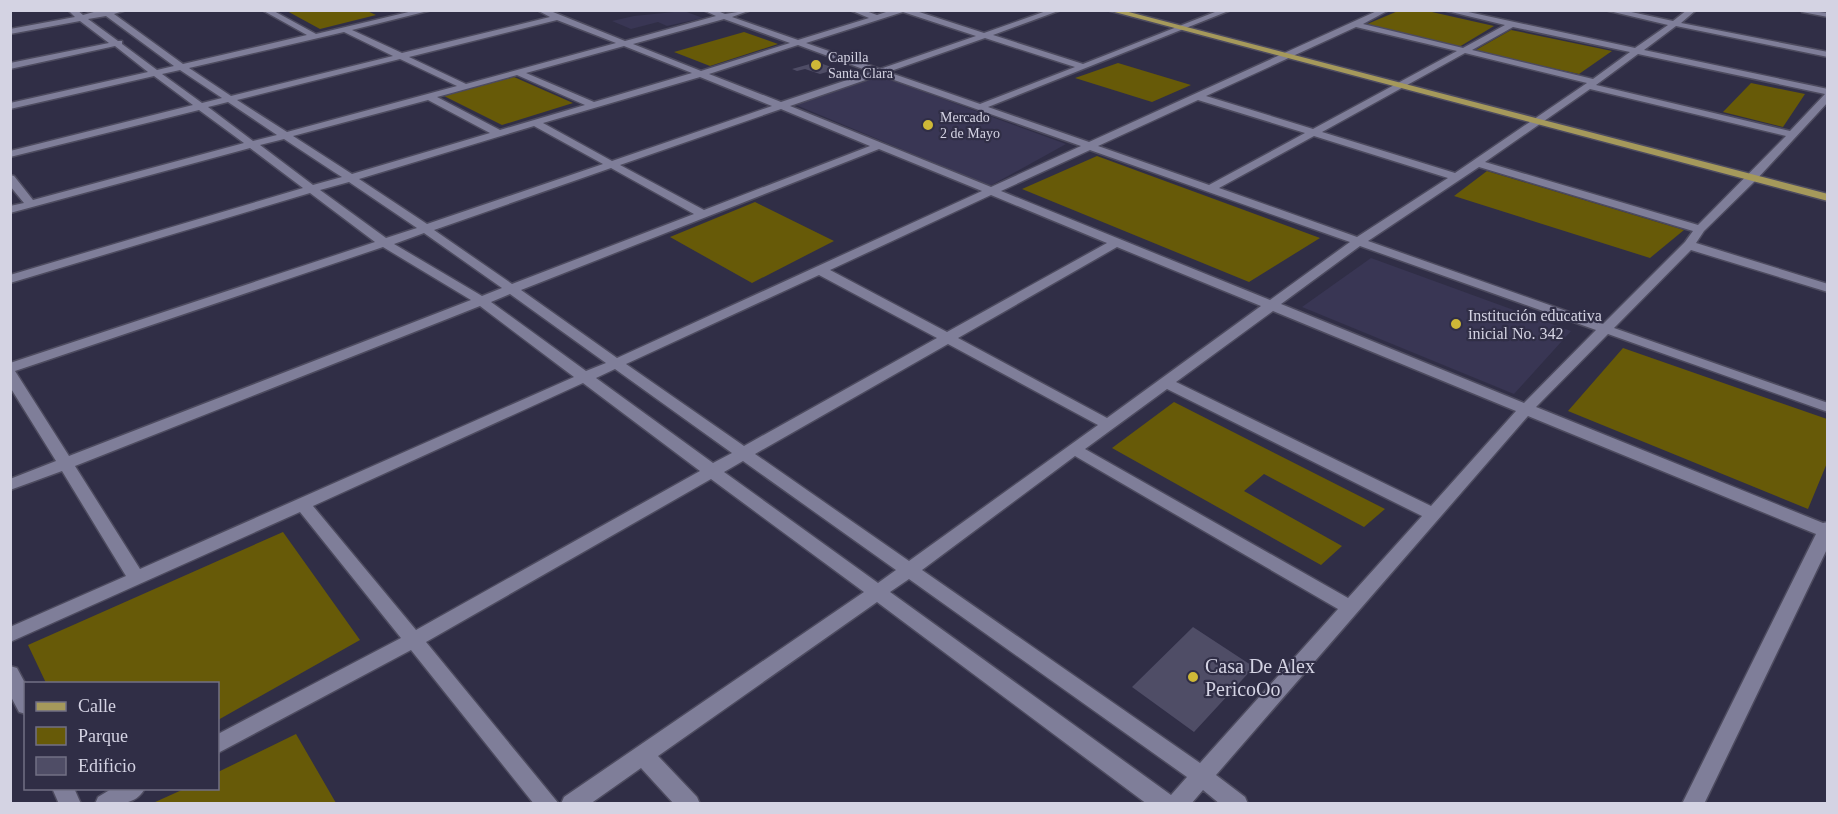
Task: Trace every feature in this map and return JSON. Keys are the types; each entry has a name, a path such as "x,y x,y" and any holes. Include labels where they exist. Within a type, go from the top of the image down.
{"main road":[{"path":"1110,10 1827,198"}],"street":[{"path":"265,10 316,37"},
{"path":"382,10 396,17"},
{"path":"10,106 429,10"},
{"path":"540,10 782,106 1827,531 1693,804"},
{"path":"706,10 1827,408"},
{"path":"10,210 748,10"},
{"path":"853,10 879,18"},
{"path":"10,279 313,190 591,104 699,74 903,10 1081,66"},
{"path":"10,368 425,229 1058,10"},
{"path":"980,107 1228,10"},
{"path":"1178,804 1526,409 1607,330 1792,134 1820,113 1827,94 1446,10"},
{"path":"1608,10 1684,17 1827,55"},
{"path":"1648,10 1827,46"},
{"path":"1805,10 1827,15"},
{"path":"10,635 585,378 1354,24 1377,11"},
{"path":"10,32 76,14 112,12 141,39 231,98 283,136 352,177 1202,776 1237,804"},
{"path":"76,14 384,243 481,301 1165,804"},
{"path":"10,154 558,17"},
{"path":"572,804 909,570 1358,242 1539,122 1684,17"},
{"path":"1354,24 1792,134"},
{"path":"1210,189 1511,25"},
{"path":"346,30 464,86"},
{"path":"10,66 141,39"},
{"path":"517,72 591,104"},
{"path":"428,96 498,133"},
{"path":"1196,96 1456,177"},
{"path":"533,122 703,214"},
{"path":"10,485 878,146"},
{"path":"1477,163 1700,229"},
{"path":"10,178 31,205"},
{"path":"219,743 414,640 1117,242"},
{"path":"1689,244 1827,288"},
{"path":"820,270 1108,424"},
{"path":"10,374 137,579"},
{"path":"1164,382 1433,514"},
{"path":"1074,448 1351,608"},
{"path":"303,505 548,804"},
{"path":"10,674 24,702"},
{"path":"643,755 689,804"},
{"path":"63,790 70,804"},
{"path":"106,804 132,790"}],"shaded area":[{"path":"684,11 703,18 667,26 658,22 631,29 612,21 634,16"},
{"name":"Mercado 2 de Mayo","path":"880,76 1066,144 990,186 796,105"},
{"path":"1371,258 1571,331 1514,394 1302,307"}],"green space":[{"path":"1423,10 1494,26 1459,47 1365,25 1398,11"},
{"path":"287,11 367,11 376,15 320,29"},
{"path":"1511,30 1612,51 1579,74 1474,51"},
{"path":"744,32 778,44 710,66 674,52"},
{"path":"1118,63 1191,85 1152,102 1075,78"},
{"path":"514,77 573,103 502,125 444,96"},
{"path":"1751,83 1805,94 1783,127 1723,112"},
{"path":"1097,156 1320,238 1249,282 1022,189"},
{"path":"1487,171 1684,230 1650,258 1454,196"},
{"path":"755,202 834,241 752,283 670,237"},
{"path":"1623,348 1827,419 1827,463 1808,509 1568,411"},
{"path":"1174,402 1385,509 1364,527 1264,474 1244,491 1342,546 1321,565 1112,448"},
{"path":"283,532 360,640 219,719 219,682 46,682 28,645"},
{"path":"296,734 336,803 153,803 182,790 219,790 219,772"}],"building":[{"name":"Capilla Santa Clara","path":"817,62 837,69 820,74 805,69 797,71 792,69"},
{"name":"Casa De Alex PericoOo","path":"1193,627 1254,667 1194,732 1132,687"}],"place":[{"name":"Capilla Santa Clara","path":"816,65"},
{"name":"Mercado 2 de Mayo","path":"928,125"},
{"name":"Institución educativa inicial No. 342","path":"1456,324"},
{"name":"Casa De Alex PericoOo","path":"1193,677"}]}
